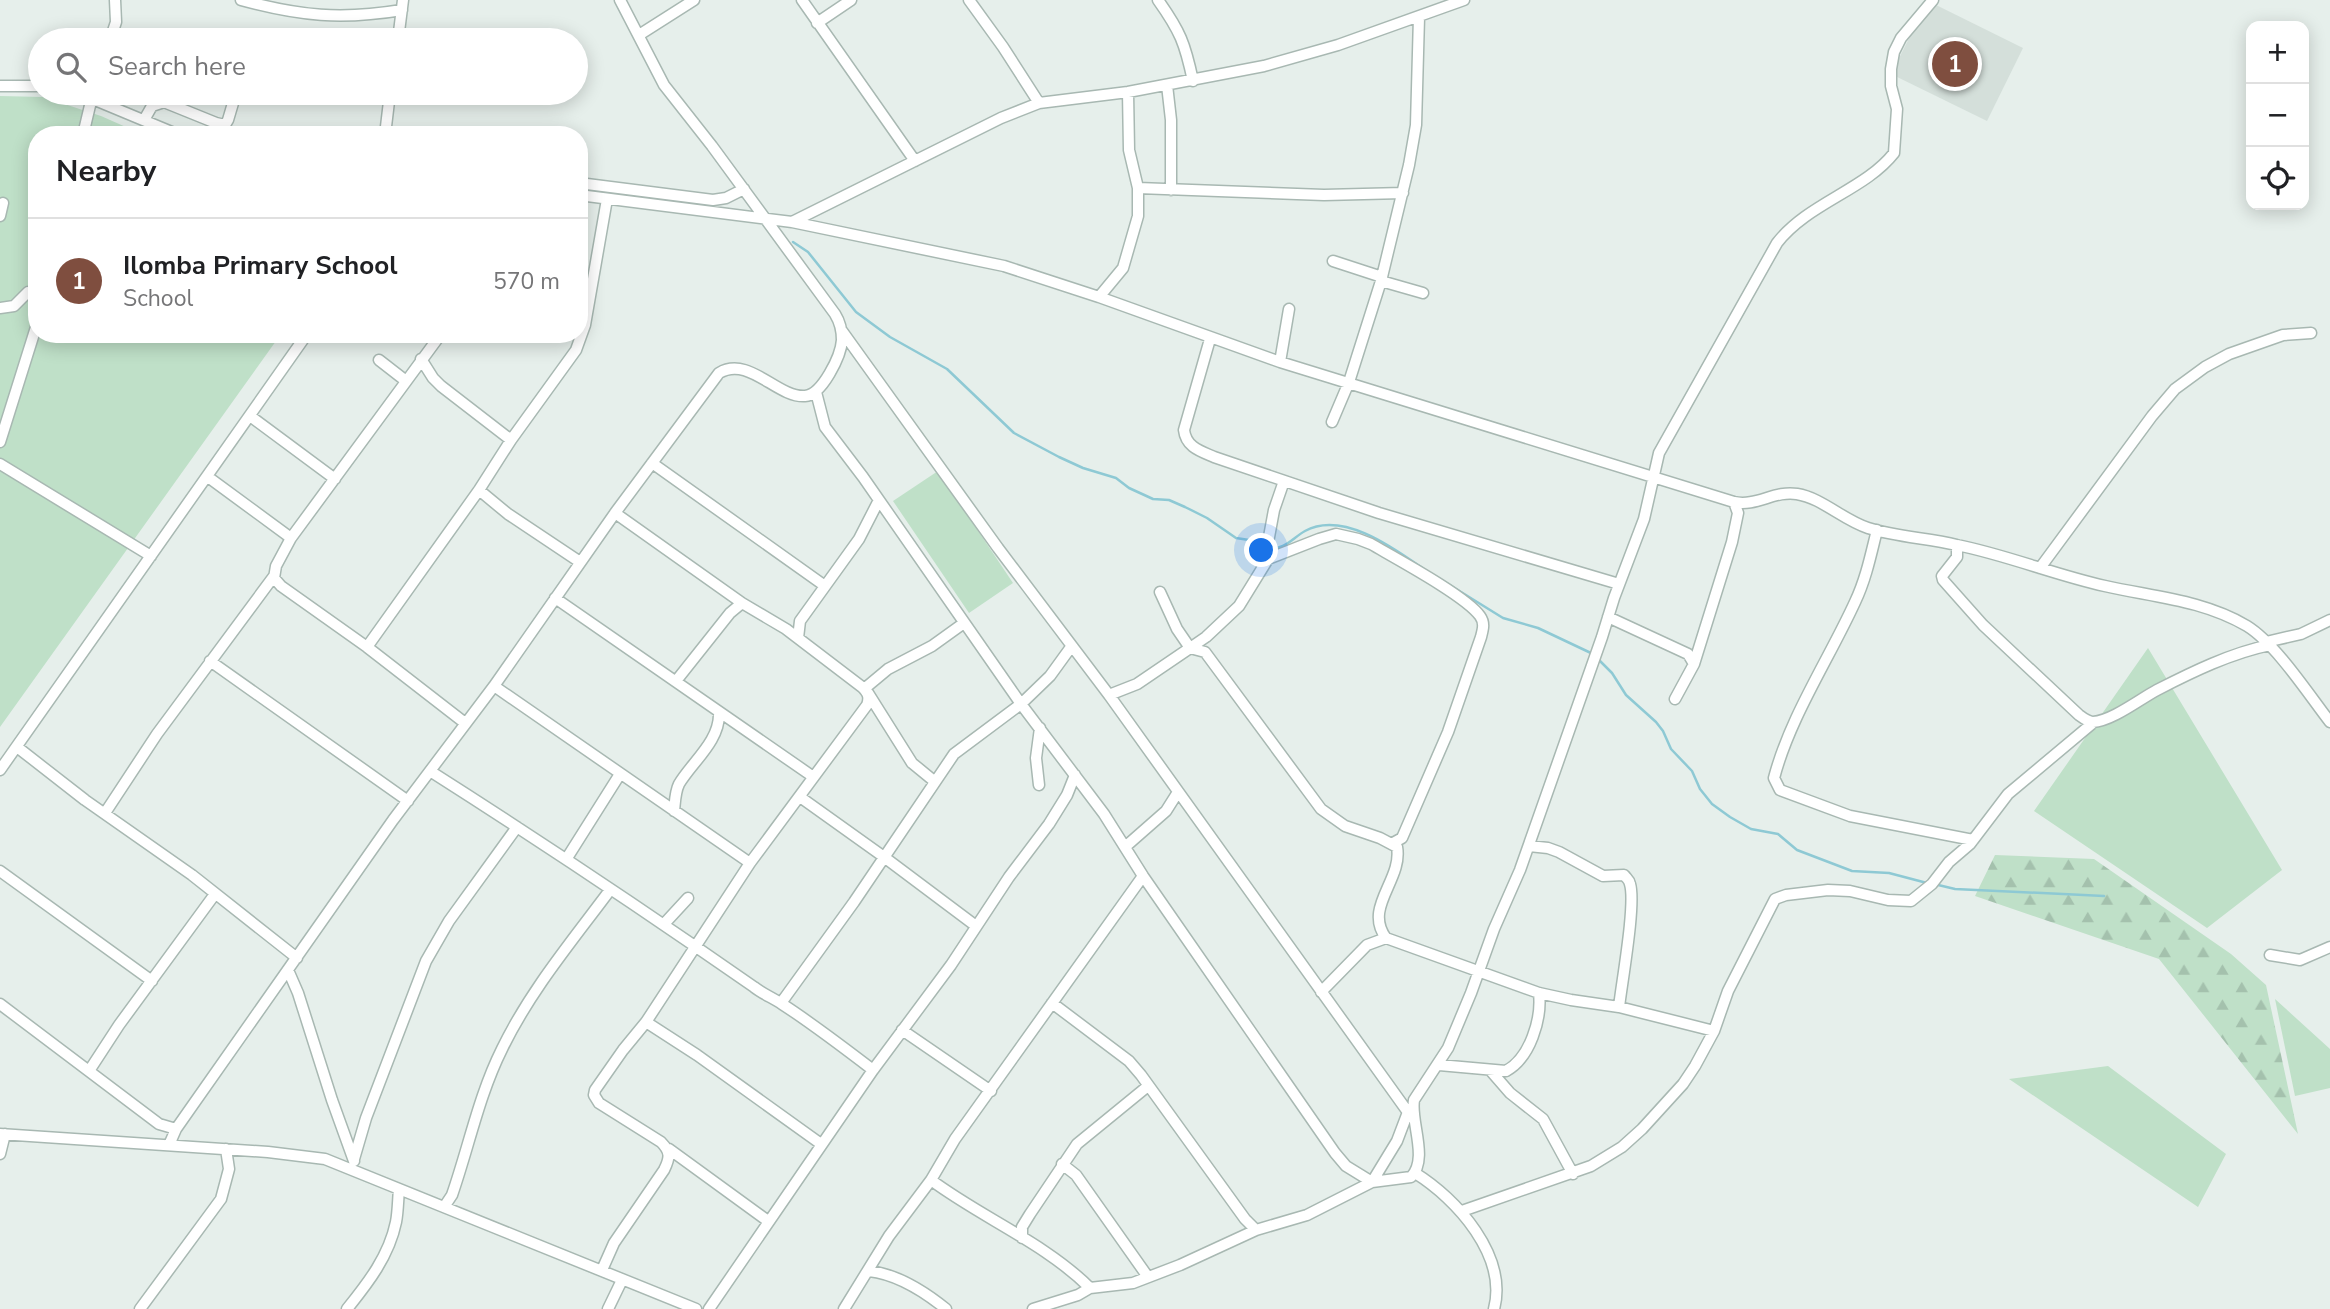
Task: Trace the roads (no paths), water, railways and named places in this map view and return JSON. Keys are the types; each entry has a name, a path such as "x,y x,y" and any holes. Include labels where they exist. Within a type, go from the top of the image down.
{"street":[{"path":"114,28 115,0"},
{"path":"241,0 315,16 348,16 402,5 399,28"},
{"path":"620,0 664,85 813,281 835,314 841,330 1415,1121"},
{"path":"639,35 694,0"},
{"path":"802,0 915,161"},
{"path":"817,23 851,0"},
{"path":"969,0 1039,103"},
{"path":"1158,0 1179,30 1193,81"},
{"path":"792,222 1001,118 1039,103 1128,92 1264,66 1338,46 1464,0"},
{"path":"1034,1309 1090,1289 1133,1283 1256,1230 1307,1215 1372,1182 1411,1177 1415,1173 1418,1153 1413,1100 1439,1065 1458,1025 1477,971 1529,846 1644,519 1656,460 1777,243 1803,218 1872,174 1894,153 1897,109 1891,86 1891,69 1894,52 1901,38 1933,0"},
{"path":"1332,422 1349,382 1382,279 1403,193 1416,125 1419,17"},
{"path":"1167,85 1171,120 1171,190"},
{"path":"0,86 28,86"},
{"path":"1099,297 1120,274 1126,262 1138,216 1138,188 1129,150 1128,92"},
{"path":"84,126 86,105"},
{"path":"110,105 158,126"},
{"path":"144,120 155,105"},
{"path":"171,105 225,125 232,105"},
{"path":"386,126 389,105"},
{"path":"588,184 713,200 726,198 744,189"},
{"path":"1138,188 1324,195 1403,193"},
{"path":"588,196 792,222 1004,266 1280,362 1734,502 1748,503 1773,496 1796,494 1814,500 1866,527 1957,545 2106,586 2200,605 2249,628 2268,643 2330,722"},
{"path":"588,306 607,198"},
{"path":"0,216 3,203"},
{"path":"1333,261 1423,293"},
{"path":"0,308 14,306 28,292"},
{"path":"1280,362 1289,309"},
{"path":"169,1145 176,1129 408,801 494,686 615,513 721,371 731,368 745,371 796,395 816,392 837,359 841,349 841,330"},
{"path":"2040,568 2152,416 2175,389 2205,367 2241,349 2283,335 2311,333"},
{"path":"1210,338 1185,419 1185,438 1191,446 1214,457 1379,513 1619,584"},
{"path":"0,442 31,343"},
{"path":"0,770 9,753 208,477 301,343"},
{"path":"104,813 157,734 274,576 276,566 291,538 434,343"},
{"path":"367,647 479,490 511,440 568,364 579,343"},
{"path":"421,359 441,386 511,440"},
{"path":"379,360 406,381"},
{"path":"816,392 825,427 1021,704 1104,814 1143,876 1335,1153 1346,1166 1372,1182"},
{"path":"250,416 335,479"},
{"path":"652,463 825,586"},
{"path":"0,464 150,556"},
{"path":"208,477 291,538"},
{"path":"1264,565 1274,510 1284,481"},
{"path":"479,490 508,514 580,562"},
{"path":"786,629 800,621 859,539 879,500"},
{"path":"1675,699 1694,664 1737,525 1738,513 1734,502"},
{"path":"615,513 742,603 786,629 866,691 912,762 934,781"},
{"path":"1877,530 1867,571 1856,600 1816,677 1774,778 1780,790 1850,816 1973,840"},
{"path":"1108,695 1137,684 1206,637 1239,606 1264,565 1272,558 1336,534 1371,544 1476,611 1483,627 1448,732 1402,838 1393,843"},
{"path":"1957,545 1957,557 1942,576 1942,580 1983,625 2079,715 2094,722"},
{"path":"274,576 281,586 367,647 465,723"},
{"path":"1160,592 1190,648"},
{"path":"555,598 812,776"},
{"path":"676,681 730,613 742,603"},
{"path":"1608,617 1689,654 1694,664"},
{"path":"1462,1211 1573,1174 1614,1153 1642,1129 1683,1084 1714,1031 1728,991 1775,899 1786,895 1828,890 1850,891 1888,901 1911,901 1932,884 1949,862 1973,840 2008,794 2094,722 2207,667 2268,643 2301,634 2330,620"},
{"path":"798,638 800,621"},
{"path":"768,1221 661,1142 599,1103 594,1095 597,1086 646,1022 750,863 867,705 866,691 888,669 932,646 964,623"},
{"path":"781,1003 934,781 962,745 1021,704 1050,676 1071,648"},
{"path":"1190,648 1208,654 1321,809 1345,826 1393,843 1397,847 1397,863 1379,911 1379,929 1386,938 1539,993 1619,1007 1714,1031"},
{"path":"210,661 408,801"},
{"path":"494,686 750,863"},
{"path":"674,811 679,785 714,735 719,723 719,713"},
{"path":"1039,785 1036,758 1040,729"},
{"path":"9,753 104,813 297,958"},
{"path":"430,771 567,858 759,991 781,1003 873,1070"},
{"path":"567,858 620,774"},
{"path":"709,1309 873,1070 951,965 1062,803 1075,775"},
{"path":"1125,847 1166,811 1178,792"},
{"path":"800,797 976,926"},
{"path":"353,1164 366,1118 426,961 443,930 517,827"},
{"path":"1529,846 1559,852 1602,876 1624,875 1628,879 1631,890 1630,913 1619,1007"},
{"path":"0,872 152,981"},
{"path":"844,1309 889,1236 1143,876"},
{"path":"444,1207 452,1195 486,1085 509,1035 528,1003 610,890"},
{"path":"89,1071 119,1025 215,894"},
{"path":"664,925 688,898"},
{"path":"1321,992 1367,945 1386,938"},
{"path":"2270,955 2300,960 2330,947"},
{"path":"288,970 353,1164"},
{"path":"1439,1065 1506,1071 1514,1066 1522,1056 1540,1015 1539,993"},
{"path":"1052,1003 1129,1061 1245,1219 1256,1230"},
{"path":"0,1004 159,1124 176,1129"},
{"path":"646,1022 821,1144"},
{"path":"902,1030 991,1090"},
{"path":"1490,1070 1510,1093 1544,1119 1573,1174"},
{"path":"1022,1238 1022,1227 1062,1164 1084,1138 1149,1086"},
{"path":"1396,1095 1419,1090"},
{"path":"1372,1182 1397,1141 1408,1112"},
{"path":"0,1154 2,1134 310,1156 353,1164 399,1189 696,1309"},
{"path":"140,1309 221,1199 228,1180 226,1149"},
{"path":"602,1270 614,1243 664,1171 670,1158 669,1149"},
{"path":"1062,1164 1076,1175 1147,1277"},
{"path":"1415,1173 1462,1211 1481,1241 1493,1267 1497,1293 1494,1309"},
{"path":"931,1180 952,1196 1022,1238 1081,1279 1090,1289"},
{"path":"347,1309 371,1280 386,1252 396,1222 399,1189"},
{"path":"869,1271 878,1272 909,1286 946,1309"},
{"path":"608,1309 622,1280"}],"waterway":[{"path":"793,242 808,252 856,312 890,337 947,369 1014,433 1083,468 1116,478 1129,488 1153,499 1169,500 1185,507 1236,538 1265,545"},
{"path":"1271,548 1285,545 1305,531 1336,525 1384,543 1425,570"},
{"path":"1440,579 1503,618 1538,628 1593,654"},
{"path":"1599,660 1612,673 1626,695 1656,722 1671,749 1692,771 1700,789 1712,804 1730,817 1751,829 1778,834 1797,850 1852,871 1889,873 1927,883"},
{"path":"1934,884 1955,889 2104,896"}],"place":[{"name":"Ilomba Primary School","path":"1955,64"}]}
